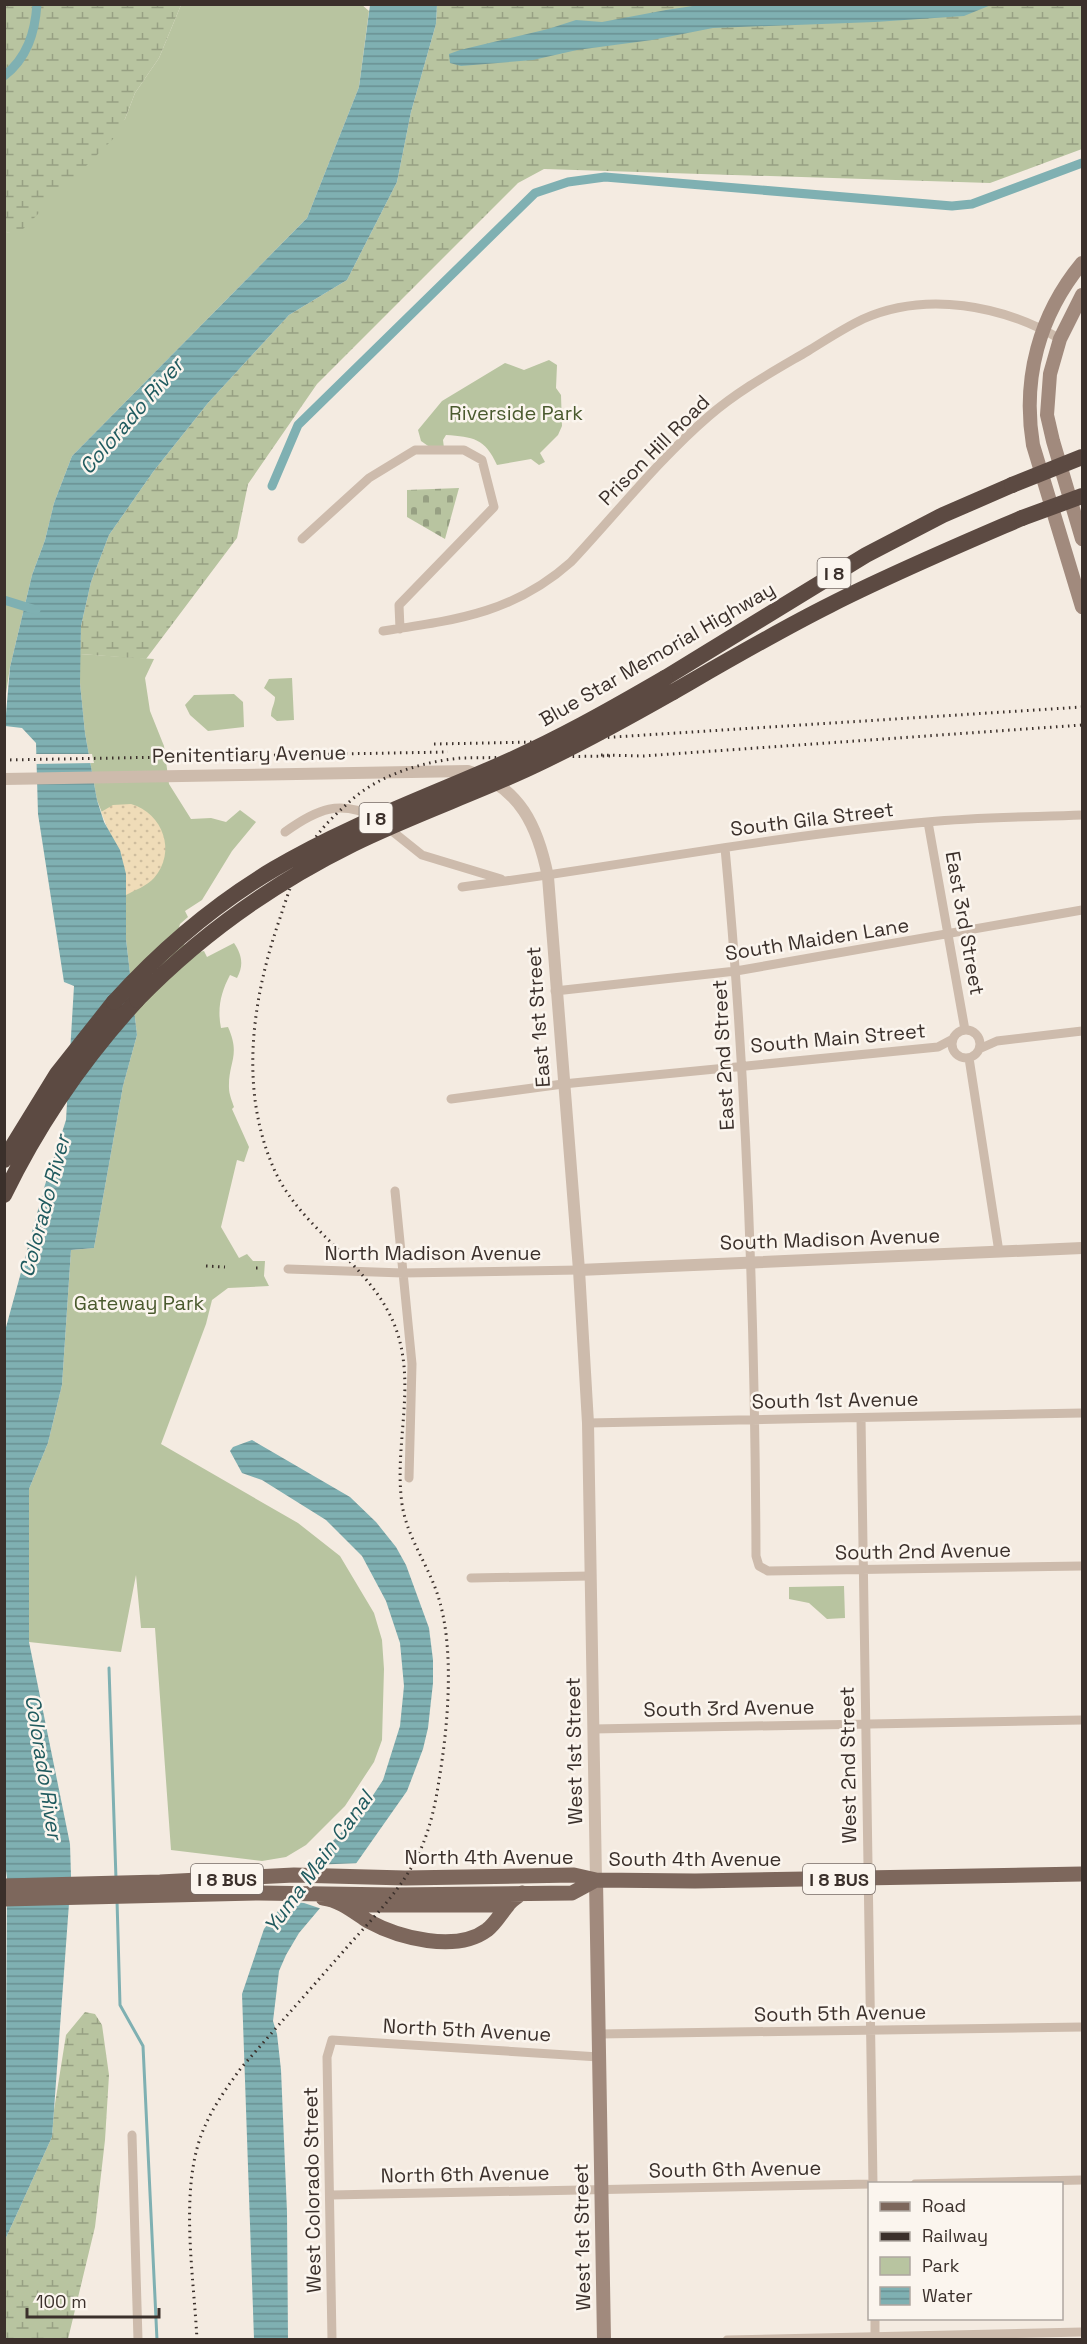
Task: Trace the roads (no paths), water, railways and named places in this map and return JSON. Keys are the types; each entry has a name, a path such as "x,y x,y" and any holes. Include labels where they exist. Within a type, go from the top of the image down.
{"highway":[{"name":"Blue Star Memorial Highway","path":"4,1195 36,1134 67,1086 124,1014 179,959 223,923 284,881 356,843 573,747 850,564 943,515 1083,457"},
{"name":"Blue Star Memorial Highway","path":"4,1160 45,1091 91,1029 127,988 168,948 214,910 273,869 339,834 526,753 933,556 1022,518 1083,496"}],"main road":[{"path":"1083,263 1067,281 1044,330 1030,373 1029,418 1036,455 1083,608"},
{"path":"1083,295 1060,339 1050,374 1047,415 1083,539"},
{"name":"South 4th Avenue","path":"596,1880 1083,1874"},
{"name":"North 4th Avenue","path":"160,1889 294,1875 405,1878 574,1875 596,1880"},
{"name":"North 4th Avenue","path":"37,1892 160,1889 330,1896 572,1893 596,1880"},
{"name":"West 1st Street","path":"596,1880 604,2340"},
{"name":"I 8 BUS","path":"4,1886 37,1892"},
{"name":"I 8 BUS","path":"4,1899 37,1892"},
{"path":"330,1896 370,1922 417,1940 442,1941 466,1940 478,1936 490,1928 507,1905 522,1893"},
{"path":"344,1905 507,1905"}],"street":[{"name":"Prison Hill Road","path":"383,631 487,612 541,585 571,562 677,447 709,416 758,380 864,319 903,307 947,304 977,307 1044,330 1060,339"},
{"path":"302,539 369,478 415,450 464,450 482,460 494,507 399,605 400,628"},
{"name":"Penitentiary Avenue","path":"9,779 468,771 492,780"},
{"name":"East 1st Street","path":"492,780 511,795 527,816 540,846 548,877 555,991 579,1270"},
{"path":"285,831 302,820 331,808 357,808 376,818 422,855 508,881"},
{"name":"South Gila Street","path":"462,887 548,877 725,848 928,822 1083,815"},
{"name":"East 3rd Street","path":"928,822 965,1030"},
{"name":"East 2nd Street","path":"725,848 742,1065 749,1261"},
{"name":"South Maiden Lane","path":"555,991 736,971 1083,910"},
{"path":"969,1058 962,1057 952,1047 953,1040 958,1033 965,1030 978,1037 997,1041"},
{"path":"969,1058 979,1049 997,1041 1083,1031"},
{"path":"978,1037 979,1049"},
{"name":"South Main Street","path":"451,1099 563,1084 938,1047 953,1040"},
{"name":"South Main Street","path":"938,1047 956,1053"},
{"path":"969,1058 999,1252"},
{"path":"395,1191 412,1364 409,1478"},
{"name":"South Madison Avenue","path":"579,1270 1083,1248"},
{"path":"749,1261 754,1420"},
{"name":"North Madison Avenue","path":"288,1269 403,1274 579,1270"},
{"name":"West 1st Street","path":"579,1270 588,1423 596,1880"},
{"name":"South 1st Avenue","path":"588,1423 1083,1413"},
{"name":"West 2nd Street","path":"861,1418 871,2182"},
{"name":"South 2nd Avenue","path":"754,1420 756,1556 763,1570 1083,1566"},
{"path":"471,1578 590,1576"},
{"name":"South 3rd Avenue","path":"593,1729 1083,1720"},
{"name":"South 5th Avenue","path":"599,2034 1083,2027"},
{"name":"North 5th Avenue","path":"332,2040 599,2056"},
{"name":"West Colorado Street","path":"332,2040 327,2057 332,2340"},
{"path":"132,2135 138,2340"},
{"path":"999,2182 1083,2180"},
{"name":"South 6th Avenue","path":"601,2188 868,2184"},
{"name":"North 6th Avenue","path":"331,2195 601,2188"},
{"path":"875,2320 875,2338"},
{"path":"727,2340 1083,2332"}],"water":[{"path":"706,4 991,5 964,16 713,28 652,40 577,50 533,60 461,66 450,63 449,54 460,50 576,20 602,22"},
{"name":"Colorado River","path":"370,5 437,5 436,24 411,112 397,182 347,280 289,315 208,403 153,472 109,535 91,582 81,626 80,683 85,733 97,800 104,822 120,850 126,874 126,939 137,1035 123,1086 94,1248 71,1250 62,1385 48,1443 29,1489 29,1642 70,1844 71,1876 52,2137 5,2240 7,1878 4,1855 5,1331 44,1188 66,1120 74,986 64,982 38,814 36,743 22,728 5,726 10,667 32,575 45,540 54,503 72,456 307,218 359,87"},
{"name":"Yuma Main Canal","path":"252,1440 350,1497 376,1522 396,1547 406,1565 429,1628 433,1660 428,1728 423,1749 407,1791 348,1875 299,1933 279,1971 273,2021 277,2034 281,2070 287,2212 288,2339 254,2339 242,1994 264,1929 329,1845 364,1809 383,1780 400,1726 404,1686 400,1643 386,1601 362,1556 326,1520 262,1480 242,1473 230,1451 233,1447"}],"waterway":[{"path":"4,76 24,53 32,35 37,4"},
{"path":"272,486 298,425 535,193 568,182 605,177 952,206 972,204 1082,163"},
{"path":"4,600 36,610"},
{"path":"109,1668 116,1879"},
{"path":"117,1900 120,2005 143,2046 157,2340"}],"railway":[{"path":"434,744 536,742 1082,707"},
{"path":"601,755 643,756 1082,725"},
{"path":"4,760 448,752"},
{"path":"197,2340 191,2259 190,2202 197,2149 205,2126 217,2103 241,2068 384,1905 408,1873 424,1842 433,1812 447,1712 447,1639 443,1617 434,1584 408,1528 402,1504 400,1461 405,1377 398,1335 388,1311 374,1289 302,1212 287,1192 274,1169 263,1139 256,1108 253,1045 256,1013 270,951 293,881 312,843 338,812 373,785 416,767 461,758 610,756"},
{"path":"206,1266 225,1267"}],"park label":[{"name":"Riverside Park","path":"516,413"},
{"name":"Gateway Park","path":"139,1303"}]}
